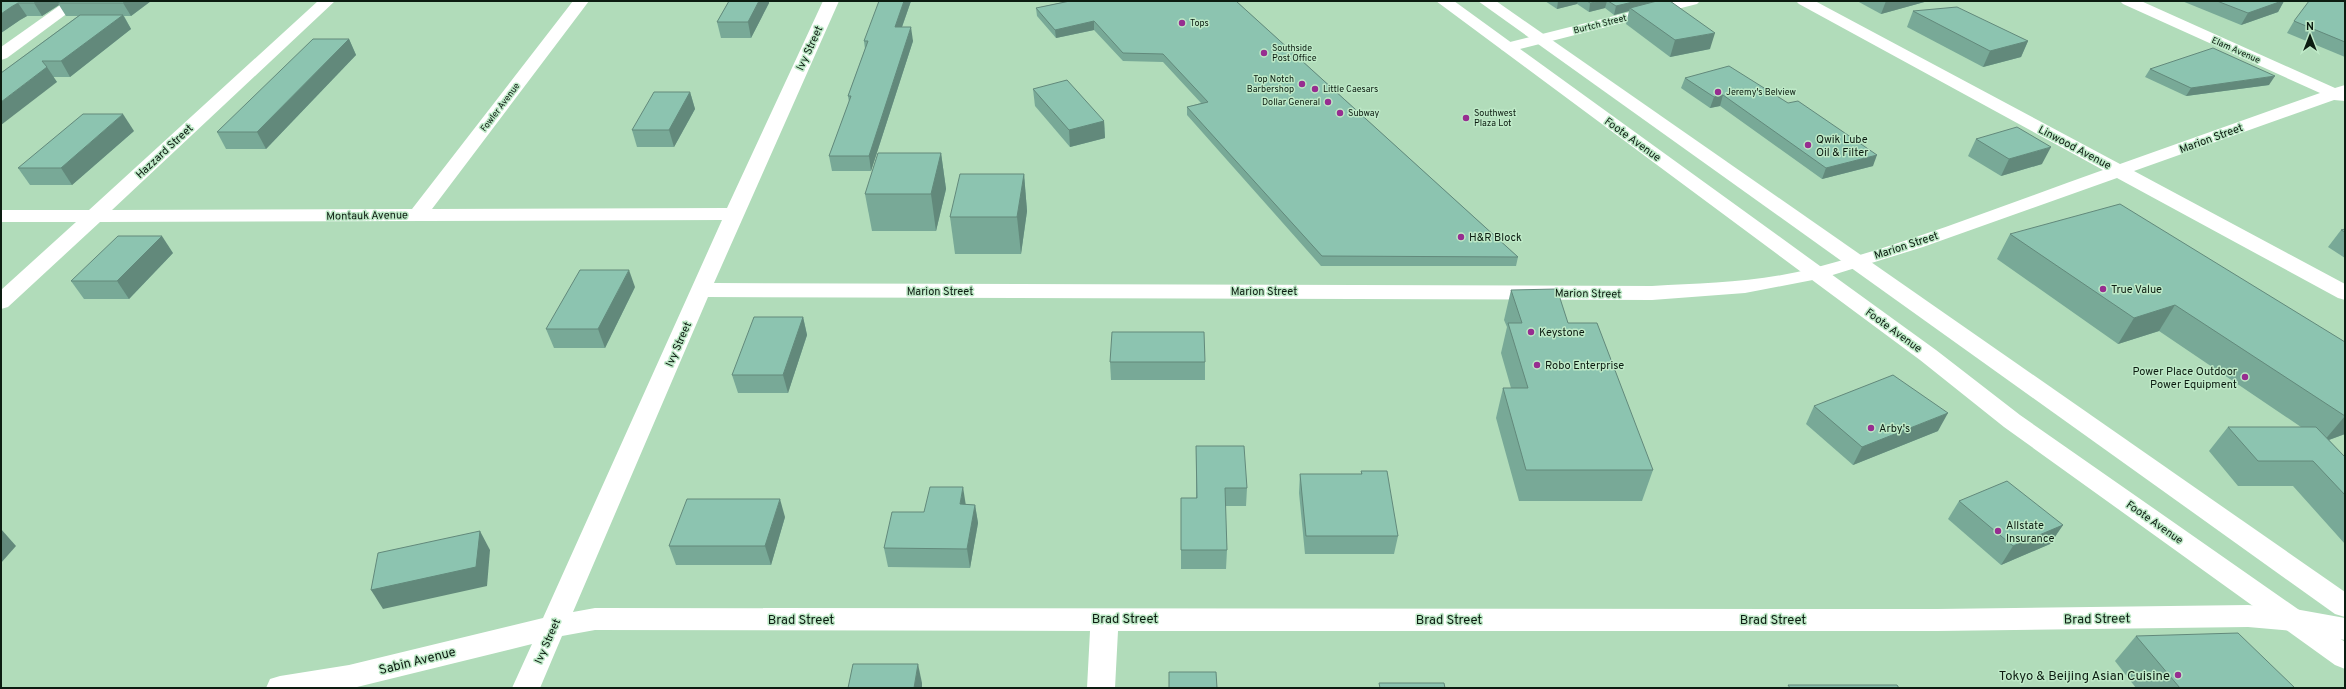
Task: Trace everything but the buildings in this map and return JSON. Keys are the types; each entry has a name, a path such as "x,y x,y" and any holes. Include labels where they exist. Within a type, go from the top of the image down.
{"main road":[{"path":"1,55 76,1"},
{"name":"Hazzard Street","path":"1,302 327,1"},
{"name":"Fowler Avenue","path":"418,214 581,1"},
{"name":"Ivy Street","path":"526,688 702,290 734,214 831,1"},
{"name":"Foote Avenue","path":"1444,1 1928,355 2012,421 2295,620 2345,657"},
{"path":"1486,1 1539,40 2345,606"},
{"name":"Burtch Street","path":"1508,47 1692,1"},
{"name":"Linwood Avenue","path":"1804,1 2345,293"},
{"name":"Elam Avenue","path":"2128,1 2342,94"},
{"name":"Marion Street","path":"702,290 1652,293 1745,287 1816,274 1916,243 2119,170 2342,94"},
{"name":"Montauk Avenue","path":"1,216 734,214"},
{"name":"Brad Street","path":"553,627 595,619 1105,618 1937,620 2248,616 2295,620 2345,630"},
{"path":"1101,688 1105,618"},
{"name":"Sabin Avenue","path":"280,688 349,677 553,627"}],"place":[{"name":"Tops","path":"1182,23"},
{"name":"Southside Post Office","path":"1264,53"},
{"name":"Top Notch Barbershop","path":"1302,84"},
{"name":"Little Caesars","path":"1315,89"},
{"name":"Jeremy's Belview","path":"1718,92"},
{"name":"Dollar General","path":"1328,102"},
{"name":"Subway","path":"1340,113"},
{"name":"Southwest Plaza Lot","path":"1466,118"},
{"name":"Qwik Lube Oil & Filter","path":"1808,145"},
{"name":"H&R Block","path":"1461,237"},
{"name":"True Value","path":"2103,289"},
{"name":"Keystone","path":"1531,332"},
{"name":"Robo Enterprise","path":"1537,365"},
{"name":"Power Place Outdoor Power Equipment","path":"2245,377"},
{"name":"Arby's","path":"1871,428"},
{"name":"Allstate Insurance","path":"1998,531"},
{"name":"Tokyo & Beijing Asian Cuisine","path":"2178,675"}]}
